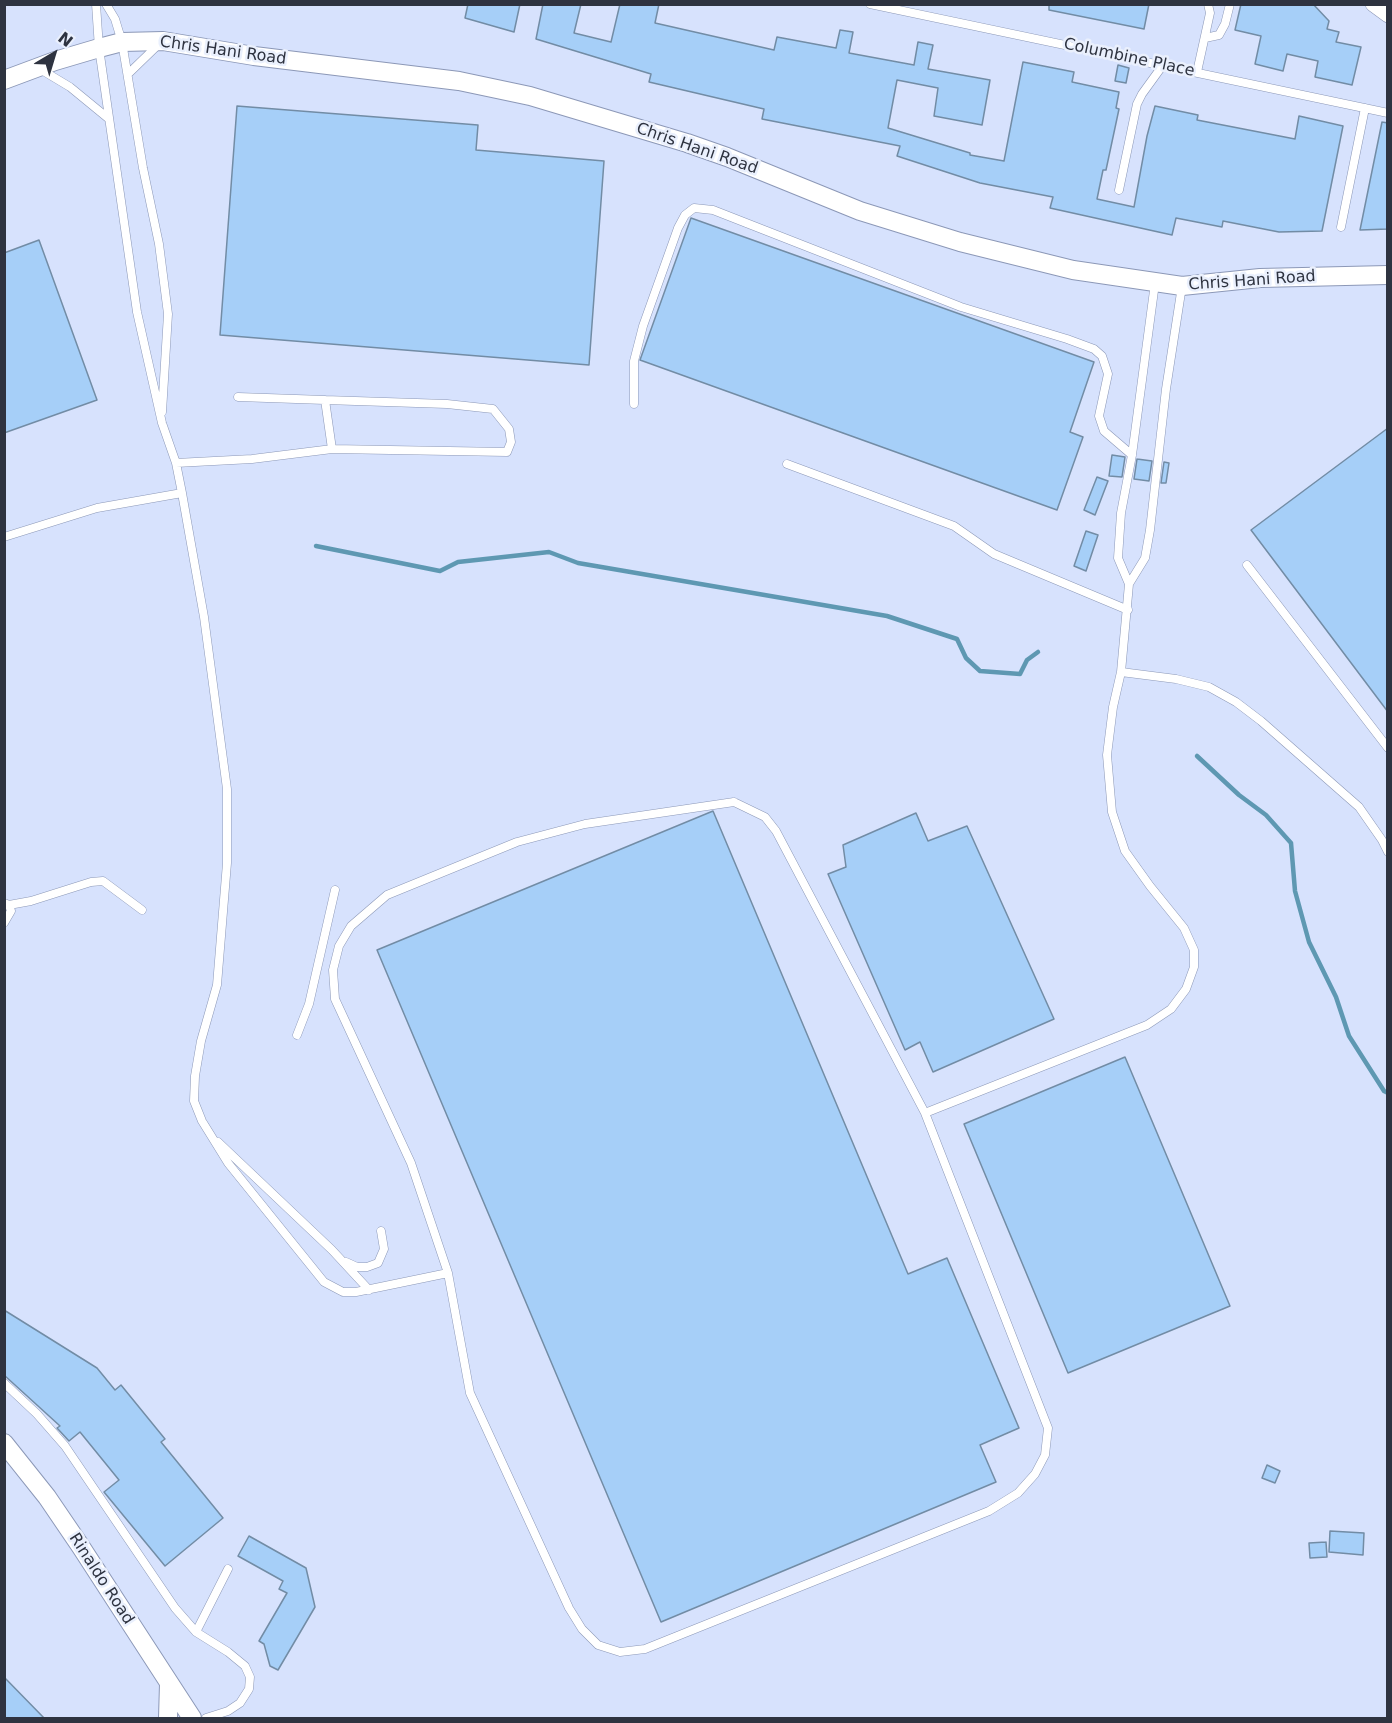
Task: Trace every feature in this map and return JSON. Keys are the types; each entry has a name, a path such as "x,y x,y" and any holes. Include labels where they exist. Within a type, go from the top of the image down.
{"street":[{"path":"1373,4 1388,15"},
{"name":"Chris Hani Road","path":"4,80 38,67 122,42 163,41 254,56 459,81 530,96 687,143 727,157 860,212 960,242 1073,270 1182,286 1260,278 1388,275"},
{"name":"Rinaldo Road","path":"4,1443 53,1505 192,1719"},
{"path":"168,1719 169,1684"}],"lane":[{"path":"96,4 99,48 137,312 162,423 176,463 182,493 204,618 227,789 227,863 217,985 201,1041 195,1076 194,1101 208,1132 228,1163 324,1282 343,1292 369,1290 448,1273"},
{"path":"106,4 115,20 122,42 143,168 159,244 168,314 162,423"},
{"name":"Columbine Place","path":"870,4 1388,113"},
{"path":"1197,72 1210,13 1208,4"},
{"path":"1205,38 1219,35 1225,24 1230,4"},
{"path":"128,74 163,41"},
{"path":"1119,190 1137,104 1163,65"},
{"path":"38,67 70,87 109,119"},
{"path":"1341,227 1365,108"},
{"path":"634,404 634,361 643,326 678,228 685,214 694,208 713,210 961,307 1094,349 1102,356 1108,374 1099,416 1104,431 1132,455"},
{"path":"925,1113 1148,1026 1171,1009 1186,989 1194,967 1194,950 1184,928 1125,851 1112,812 1107,755 1113,707 1121,672 1128,610 1129,585 1118,558 1121,513 1132,455 1155,283"},
{"path":"1129,585 1145,558 1150,530 1166,389 1182,286"},
{"path":"176,463 252,459 332,449 507,452 511,442 509,429 493,409 447,404 238,397"},
{"path":"325,400 332,449"},
{"path":"787,464 954,526 994,554 1128,610"},
{"path":"4,537 98,508 182,493"},
{"path":"1247,565 1388,748"},
{"path":"1121,672 1209,687 1236,702 1270,728 1359,807 1388,852"},
{"path":"734,802 765,817 776,831 925,1113 1048,1428 1045,1455 1035,1474 1018,1493 989,1511 645,1649 620,1652 598,1644 582,1629 569,1608 470,1393 448,1273 411,1163 335,999 333,970 339,946 351,926 387,895 517,842 585,824 734,802"},
{"path":"4,923 11,911 7,904 31,901 90,882 103,881 142,910"},
{"path":"297,1035 309,1004 335,890"},
{"path":"208,1132 369,1290"},
{"path":"341,1260 357,1267 367,1267 378,1263 384,1249 381,1231"},
{"path":"4,1383 37,1414 65,1446 157,1583 196,1632 237,1658 245,1666 250,1677 249,1689 240,1702 228,1711 206,1719"},
{"path":"196,1632 228,1569"}],"building":[{"path":"468,4 520,4 514,32 465,18"},
{"path":"543,4 581,4 574,33 611,42 620,4 659,4 655,23 774,50 777,37 836,48 840,30 853,32 849,53 914,65 918,42 933,45 928,69 990,80 982,125 934,116 938,88 897,80 888,128 970,153 970,155 1004,161 1023,62 1074,72 1072,82 1119,92 1116,108 1119,109 1106,170 1103,170 1097,199 1134,207 1155,106 1198,115 1197,120 1295,139 1299,116 1343,126 1322,231 1279,232 1223,221 1222,227 1176,218 1172,235 1050,208 1053,197 980,183 897,156 900,146 762,119 764,109 649,82 651,74 536,39"},
{"path":"1049,4 1149,4 1144,29 1049,10"},
{"path":"1241,4 1313,4 1329,21 1327,29 1339,32 1336,42 1361,47 1352,85 1315,77 1318,61 1287,54 1283,71 1255,64 1261,36 1235,30"},
{"path":"1118,65 1129,68 1126,83 1115,81"},
{"path":"237,106 478,125 476,150 604,161 589,365 220,335"},
{"path":"1382,122 1388,123 1388,229 1360,230"},
{"path":"691,218 1094,362 1070,432 1083,437 1057,510 640,360"},
{"path":"39,240 97,400 4,433 4,253"},
{"path":"1388,428 1388,712 1251,530"},
{"path":"1112,455 1125,457 1122,477 1109,476"},
{"path":"1137,459 1152,461 1149,481 1134,479"},
{"path":"1164,462 1169,463 1166,483 1161,483"},
{"path":"1097,477 1108,481 1095,515 1084,510"},
{"path":"1086,531 1098,535 1086,571 1074,566"},
{"path":"713,811 908,1274 947,1258 1019,1428 980,1445 996,1482 661,1622 377,950"},
{"path":"916,813 928,841 967,826 1054,1019 933,1072 920,1042 905,1050 828,874 846,867 843,845"},
{"path":"1125,1057 1230,1306 1068,1373 964,1124"},
{"path":"4,1310 97,1368 115,1390 121,1385 165,1439 161,1442 223,1518 165,1566 104,1492 119,1480 80,1432 69,1441 57,1428 60,1426 4,1375"},
{"path":"1267,1465 1280,1471 1275,1483 1262,1478"},
{"path":"1330,1531 1364,1533 1363,1555 1329,1552"},
{"path":"249,1536 306,1568 315,1607 278,1670 270,1666 264,1644 259,1641 287,1593 279,1589 283,1581 238,1556"},
{"path":"1326,1542 1327,1557 1310,1558 1309,1543"},
{"path":"4,1677 45,1719 4,1719"}],"waterway":[{"path":"316,546 440,571 458,562 549,552 578,563 887,616 957,639 966,658 980,671 1020,674 1027,660 1038,652"},
{"path":"1197,756 1239,795 1266,815 1291,843 1295,891 1309,942 1336,997 1349,1036 1384,1091 1388,1093"}]}
